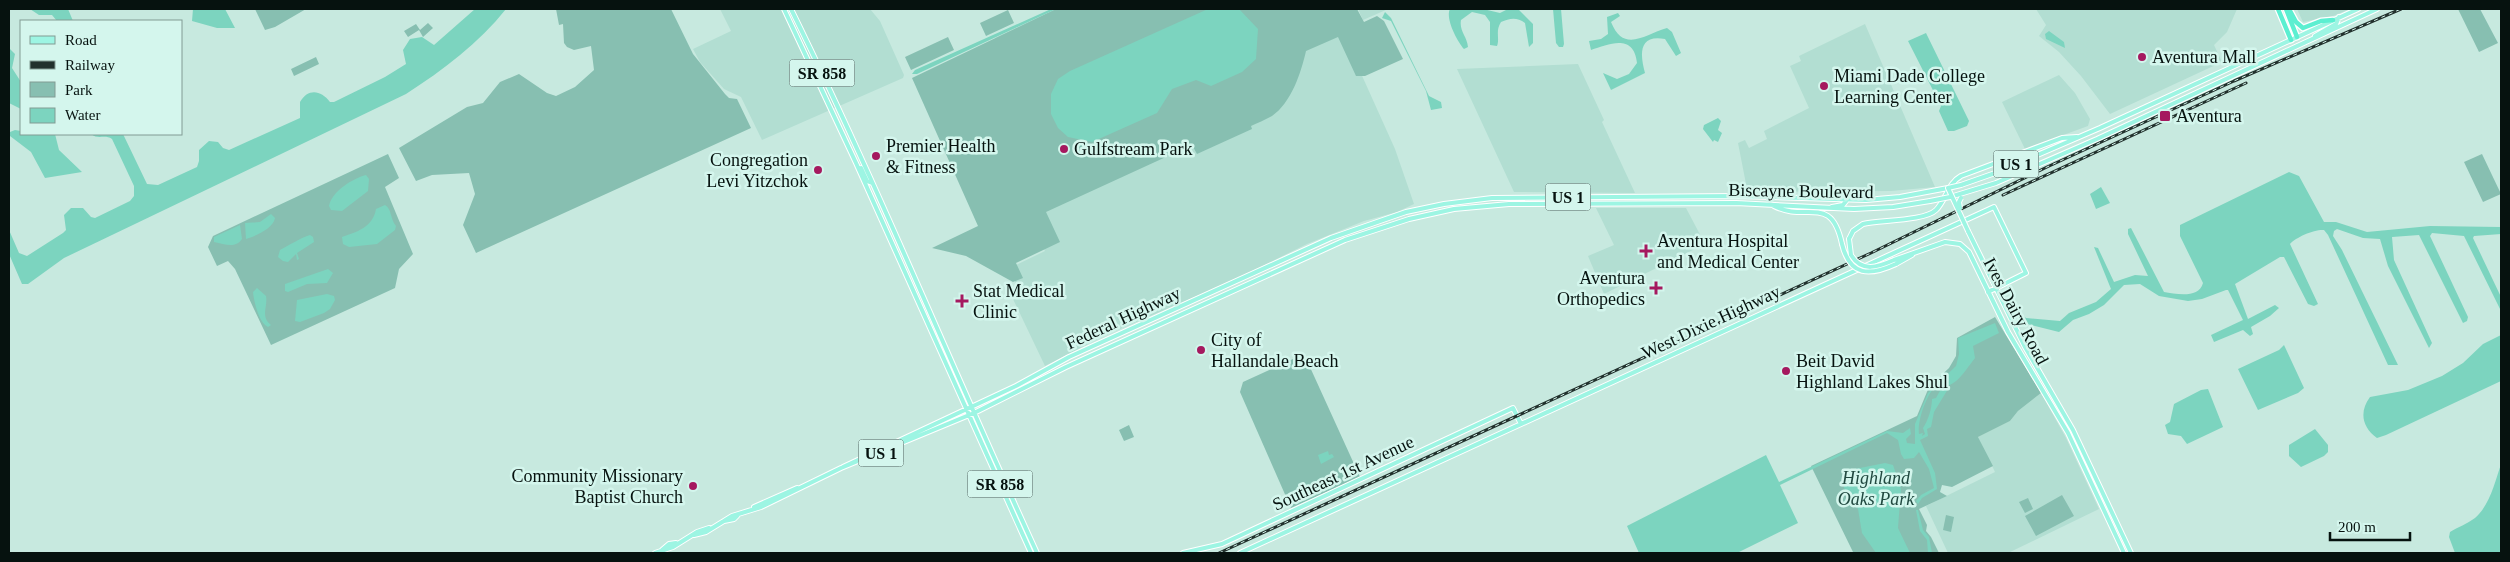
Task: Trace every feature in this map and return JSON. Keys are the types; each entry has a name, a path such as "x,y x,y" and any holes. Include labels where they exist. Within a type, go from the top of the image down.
{"highway":[{"path":"2278,9 2291,40"},
{"path":"2287,9 2303,28 2321,21 2333,20"},
{"path":"2287,9 2298,37"}],"main road":[{"name":"SR 858","path":"784,9 967,408 972,414 1037,553"},
{"name":"SR 858","path":"792,9 973,406 972,414 1032,553"},
{"name":"Biscayne Boulevard","path":"1419,209 1492,198 1736,196 1847,200 1890,198 1948,188 1998,172 2079,137 2358,9"},
{"name":"US 1","path":"1961,196 2097,139 2378,9"},
{"path":"2312,39 2318,32 2337,23 2339,17"},
{"path":"2298,37 2300,45"},
{"path":"799,40 812,51"},
{"path":"2291,40 2294,48"},
{"path":"1895,262 1877,267 1862,266 1851,255 1849,240 1855,229 1863,224 1929,214 1939,206 1959,176 2062,138 2079,137"},
{"path":"856,163 868,182 873,184"},
{"name":"Ives Dairy Road","path":"1948,188 2027,352 2073,430 2131,553"},
{"path":"1960,216 1958,204 1961,196"},
{"name":"Biscayne Boulevard","path":"1423,215 1492,205 1772,205 1878,208 1930,202 1961,196"},
{"path":"1584,204 1596,197"},
{"path":"1599,204 1609,197"},
{"path":"1828,208 1843,205 1847,200"},
{"path":"1772,205 1779,209 1826,214 1835,220 1848,260 1861,271 1876,272 1895,262"},
{"name":"West Dixie Highway","path":"1240,553 1994,207 2026,273 1995,288"},
{"path":"1408,218 1419,209"},
{"name":"Federal Highway","path":"841,468 849,462 973,406 1069,357 1335,236 1419,209"},
{"path":"1396,222 1404,217 1406,212"},
{"name":"Federal Highway","path":"655,553 673,547 676,543 702,533 709,528 734,519 760,503 972,414 1066,367 1345,240 1408,218 1423,215"},
{"name":"Ives Dairy Road","path":"1895,262 1942,242 1960,244 1970,254 2008,332 2066,429 2124,553"},
{"path":"1988,292 1995,288"},
{"path":"1202,305 1204,300 1213,292"},
{"path":"1186,312 1196,304 1198,299"},
{"name":"Southeast 1st Avenue","path":"1183,553 1222,544 1513,408 1521,424"},
{"path":"1012,510 1023,521"},
{"path":"1018,524 1033,544"}],"shaded area":[{"path":"720,9 870,9 880,21 904,75 903,78 762,140 741,97 724,89 700,62 693,49 731,31"},
{"path":"1056,9 1332,9 1395,149 1414,204 1397,212 1364,221 1307,244 1232,281 1106,335 1045,366 1013,299 1017,298 1017,291 1012,267 1045,251 1024,207 995,38"},
{"path":"1358,9 1388,9 1363,20"},
{"name":"Aventura Mall","path":"2036,9 2237,9 2227,32 2214,45 2222,62 2110,114 2081,76 2059,52 2039,36 2046,25"},
{"path":"2297,9 2350,9 2333,16 2303,22"},
{"path":"1865,24 1935,187 1891,191 1750,192 1747,189 1738,143 1745,140 1749,148 1767,139 1764,131 1809,108 1790,66 1801,61 1799,56"},
{"path":"1578,64 1635,193 1514,192 1457,69"},
{"path":"2059,75 2075,93 2090,119 2088,126 2025,149 2002,102"},
{"name":"Aventura Hospital and Medical Center","path":"1596,208 1686,208 1705,244 1604,294 1588,256 1614,245"},
{"path":"2041,393 2066,438 2099,509 2008,553 1948,553 1926,506 1995,472 1978,437 2010,421 2018,411"}],"green space":[{"path":"255,9 306,9 275,27 265,30"},
{"path":"556,9 671,9 693,54 725,94 729,98 737,99 751,128 476,253 463,225 475,194 469,173 432,175 416,181 399,148 467,107 483,103 500,82 519,74 547,93 556,96 575,87 594,70 591,46 574,50 567,47 564,43 563,24 559,25"},
{"name":"Gulfstream Park","path":"1056,9 1357,9 1364,22 1377,16 1384,21 1403,59 1365,76 1356,76 1338,37 1306,51 1298,78 1290,96 1279,110 1272,116 1251,126 1252,129 1197,154 1192,145 1046,212 1060,242 1016,263 1023,278 1013,282 966,256 932,248 978,226 912,78"},
{"path":"2458,9 2480,9 2498,43 2479,52"},
{"path":"1008,10 1014,23 986,36 980,23"},
{"path":"428,23 433,28 423,37 419,30 408,37 404,31 416,24 420,30"},
{"path":"948,37 954,50 911,70 905,57"},
{"path":"316,57 319,64 294,76 291,69"},
{"path":"388,154 399,178 385,187 413,254 399,269 395,288 271,345 235,269 228,261 217,266 208,247 213,236"},
{"path":"2482,154 2501,194 2483,202 2464,162"},
{"name":"Highland Oaks Park","path":"1995,317 2041,393 2018,411 2010,421 1978,437 1993,466 1952,487 1942,485 1940,492 1947,496 1919,509 1927,525 1926,531 1939,553 1853,552 1811,466 1917,416 1929,387 1949,368 1956,356 1957,338"},
{"path":"1304,354 1360,477 1291,508 1240,392 1243,382"},
{"path":"1129,425 1134,437 1124,441 1119,430"},
{"path":"2062,495 2074,516 2036,536 2025,516"},
{"path":"2028,498 2033,509 2025,513 2019,502"},
{"path":"1946,515 1954,517 1951,532 1943,530"}],"water":[{"path":"30,9 68,9 73,20 56,20 52,15 39,15"},
{"path":"193,9 225,9 235,28 217,28 192,21"},
{"path":"475,9 506,9 472,45 406,94 64,258 28,284 22,284 9,254 9,230 19,253 27,256 66,230 64,215 71,208 83,208 91,217 95,218 130,201 134,196 134,186 112,139 92,135 123,135 147,184 158,185 197,167 199,150 209,141 218,142 223,148 229,150 300,118 300,102 307,94 319,93 330,102 334,102 385,77 406,64 403,50 410,39 422,37 434,45"},
{"path":"1051,9 1056,9 917,74 912,74 915,70"},
{"path":"1208,9 1239,9 1258,29 1256,59 1242,72 1211,86 1196,80 1172,89 1157,113 1092,142 1068,137 1058,128 1051,114 1051,94 1058,79 1070,71"},
{"path":"1450,9 1483,9 1500,13 1508,9 1518,9 1533,24 1533,43 1529,47 1525,23 1513,19 1501,22 1498,28 1497,46 1490,45 1490,22 1485,15 1472,12 1461,20 1461,27 1468,47 1464,49 1450,24"},
{"path":"1553,9 1561,9 1563,47 1559,47 1556,43"},
{"path":"1385,12 1391,18 1429,96 1441,102 1442,108 1431,110 1426,91 1391,21 1382,18"},
{"path":"1618,13 1620,16 1611,22 1616,32 1622,37 1629,40 1636,39 1667,28 1672,32 1681,53 1676,56 1665,39 1656,38 1650,40 1645,43 1642,53 1645,73 1611,90 1603,73 1617,79 1629,74 1637,63 1635,54 1631,47 1620,43 1605,45 1591,50 1589,41 1601,39 1608,34 1607,17"},
{"path":"2049,31 2064,42 2065,48 2046,39 2045,34"},
{"path":"1926,33 1969,121 1967,126 1954,131 1948,131 1939,111 1941,106 1908,41"},
{"path":"9,48 15,54 12,68 20,80 20,108 9,103"},
{"path":"1718,118 1721,121 1718,130 1722,133 1718,142 1714,140 1713,142 1703,129 1704,125"},
{"path":"20,131 20,135 55,135 59,150 82,172 45,178 31,152 10,136 10,132"},
{"path":"2289,172 2299,176 2324,222 2336,222 2367,232 2430,226 2501,227 2501,234 2474,236 2473,238 2501,297 2501,311 2464,236 2432,233 2430,236 2468,317 2467,321 2463,323 2419,235 2392,237 2394,260 2432,343 2429,348 2388,266 2380,239 2363,238 2337,229 2334,231 2333,236 2342,250 2398,365 2388,365 2324,230 2306,234 2290,244 2318,304 2314,306 2308,304 2284,257 2280,257 2235,284 2248,319 2275,305 2279,308 2270,316 2251,327 2253,334 2250,336 2243,330 2214,342 2211,335 2243,320 2228,290 2202,299 2188,301 2159,296 2140,284 2124,285 2104,305 2089,314 2073,320 2059,332 2023,323 2018,318 2015,319 2013,315 2017,311 2026,318 2060,321 2069,313 2096,302 2111,289 2094,247 2098,248 2114,282 2135,275 2148,276 2128,234 2128,229 2131,228 2164,292 2186,294 2197,291 2203,283 2180,236 2180,225"},
{"path":"366,175 369,179 368,191 342,211 331,210 329,206 338,191 355,179"},
{"path":"2101,187 2110,203 2096,209 2090,194"},
{"path":"385,205 389,209 396,226 395,230 377,244 349,247 343,244 342,237 364,228 372,220 376,209"},
{"path":"271,214 275,218 271,226 263,232 246,239 245,223 260,222"},
{"path":"240,225 242,239 236,244 230,245 214,242 214,237"},
{"path":"310,235 313,237 314,242 297,253 299,259 297,260 296,254 288,262 278,257 280,250"},
{"path":"328,269 333,273 327,283 307,284 288,292 285,291 285,284"},
{"path":"257,288 266,296 265,315 271,325 268,327 262,321 256,306 253,292"},
{"path":"327,294 334,296 335,300 330,309 300,322 295,321 297,300"},
{"path":"1995,323 1999,333 1973,346 1975,358 1958,379 1946,386 1948,389 1934,412 1931,427 1927,429 1928,436 1920,440 1935,473 1937,489 1922,498 1918,504 1916,501 1921,495 1934,488 1929,469 1919,452 1914,458 1904,459 1898,440 1887,433 1780,485 1798,523 1737,553 1639,553 1627,526 1766,455 1779,482 1887,431 1903,433 1910,428 1911,434 1906,439 1907,443 1915,444 1915,424 1928,393 1956,366 1959,354 1958,338","holes":["1939,383 1941,389 1936,398 1932,399 1927,422 1923,428 1925,434 1922,436 1923,433 1919,434 1919,428 1927,399"]},
{"path":"2501,335 2501,381 2386,435 2377,438 2368,429 2363,414 2370,397 2408,390 2442,376 2463,363 2483,344"},
{"path":"2284,345 2304,388 2298,393 2258,410 2238,369 2279,350"},
{"path":"2208,389 2223,427 2187,444 2181,436 2168,434 2165,425 2170,422 2174,404 2201,390"},
{"path":"2315,429 2328,445 2328,452 2324,456 2301,467 2289,456 2289,445"},
{"path":"1328,451 1329,455 1332,454 1334,457 1321,464 1318,455"},
{"path":"1885,463 1893,465 1901,489 1898,528 1910,553 1876,553 1862,533 1858,509 1844,488 1843,478 1850,470"},
{"path":"2501,464 2501,553 2455,553 2449,537 2450,532 2475,518 2485,507"},
{"path":"1916,510 1918,510 1923,530 1929,537 1932,553 1928,553 1927,540 1920,531"}],"railway":[{"path":"1219,553 1871,253 2047,167 2234,81 2401,9"},
{"path":"2003,195 2246,83"}],"place":[{"name":"Aventura Mall","path":"2142,57"},
{"name":"Miami Dade College Learning Center","path":"1824,86"},
{"name":"Aventura","path":"2165,116"},
{"name":"Gulfstream Park","path":"1064,149"},
{"name":"Premier Health & Fitness","path":"876,156"},
{"name":"Congregation Levi Yitzchok","path":"818,170"},
{"name":"Aventura Hospital and Medical Center","path":"1646,251"},
{"name":"Aventura Orthopedics","path":"1656,288"},
{"name":"Stat Medical Clinic","path":"962,301"},
{"name":"City of Hallandale Beach","path":"1201,350"},
{"name":"Beit David Highland Lakes Shul","path":"1786,371"},
{"name":"Community Missionary Baptist Church","path":"693,486"}]}
